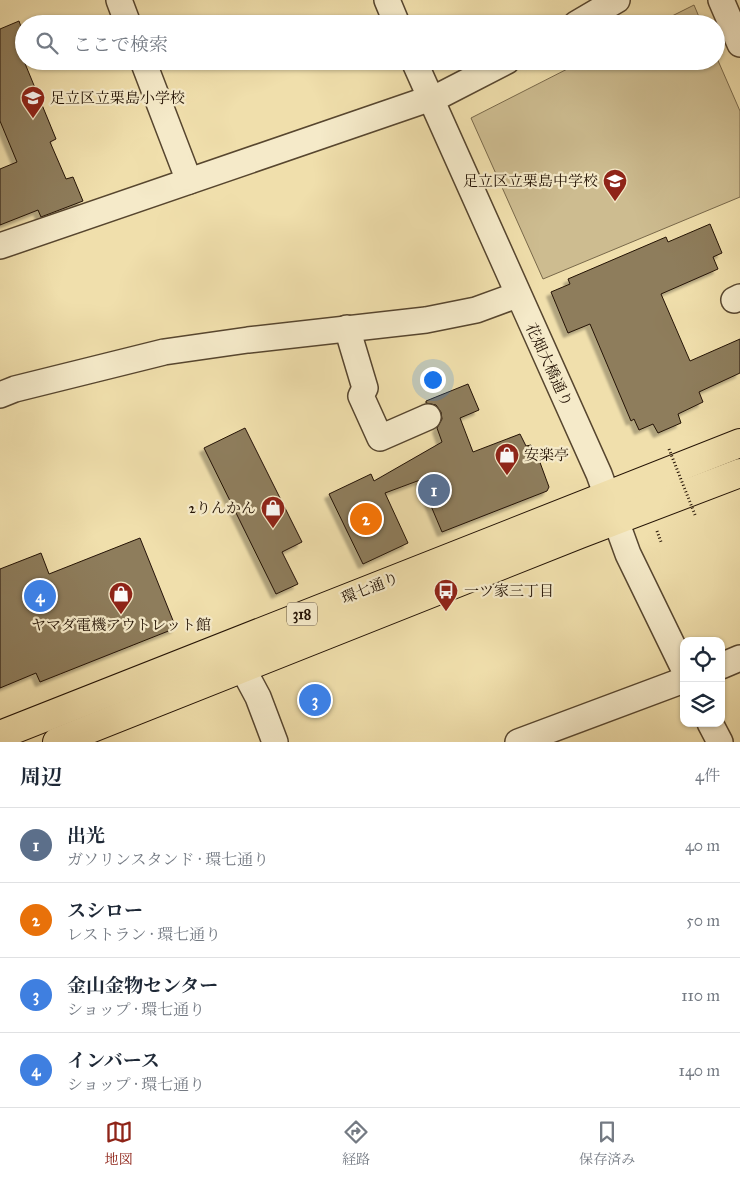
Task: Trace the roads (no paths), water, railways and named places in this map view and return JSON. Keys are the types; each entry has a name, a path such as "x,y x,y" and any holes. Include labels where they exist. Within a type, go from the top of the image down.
{"main road":[{"name":"環七通り","path":"57,742 243,669 610,508 740,443"},
{"name":"環七通り","path":"0,735 610,508 740,473"}],"street":[{"path":"119,0 125,15"},
{"path":"387,0 393,15"},
{"path":"591,15 617,0"},
{"path":"721,0 740,44"},
{"path":"146,70 189,181"},
{"name":"花畑大橋通り","path":"418,70 517,295 599,474 628,554 680,661"},
{"path":"0,246 431,98 489,70"},
{"path":"0,395 15,389 164,352 347,328 426,320 476,310 517,295"},
{"path":"347,328 365,388 361,396 380,438 428,417"},
{"path":"725,664 740,658"},
{"path":"243,669 258,697 275,742"},
{"path":"518,742 564,734 680,682"},
{"path":"712,727 720,742"}],"place":[{"name":"足立区立栗島小学校","path":"33,119"},
{"name":"足立区立栗島中学校","path":"615,202"},
{"name":"安楽亭","path":"507,476"},
{"name":"出光","path":"434,490"},
{"name":"スシロー","path":"366,519"},
{"name":"2りんかん","path":"273,529"},
{"name":"インバース","path":"40,596"},
{"name":"一ツ家三丁目","path":"446,612"},
{"name":"ヤマダ電機アウトレット館","path":"121,615"},
{"name":"金山金物センター","path":"315,700"}]}
